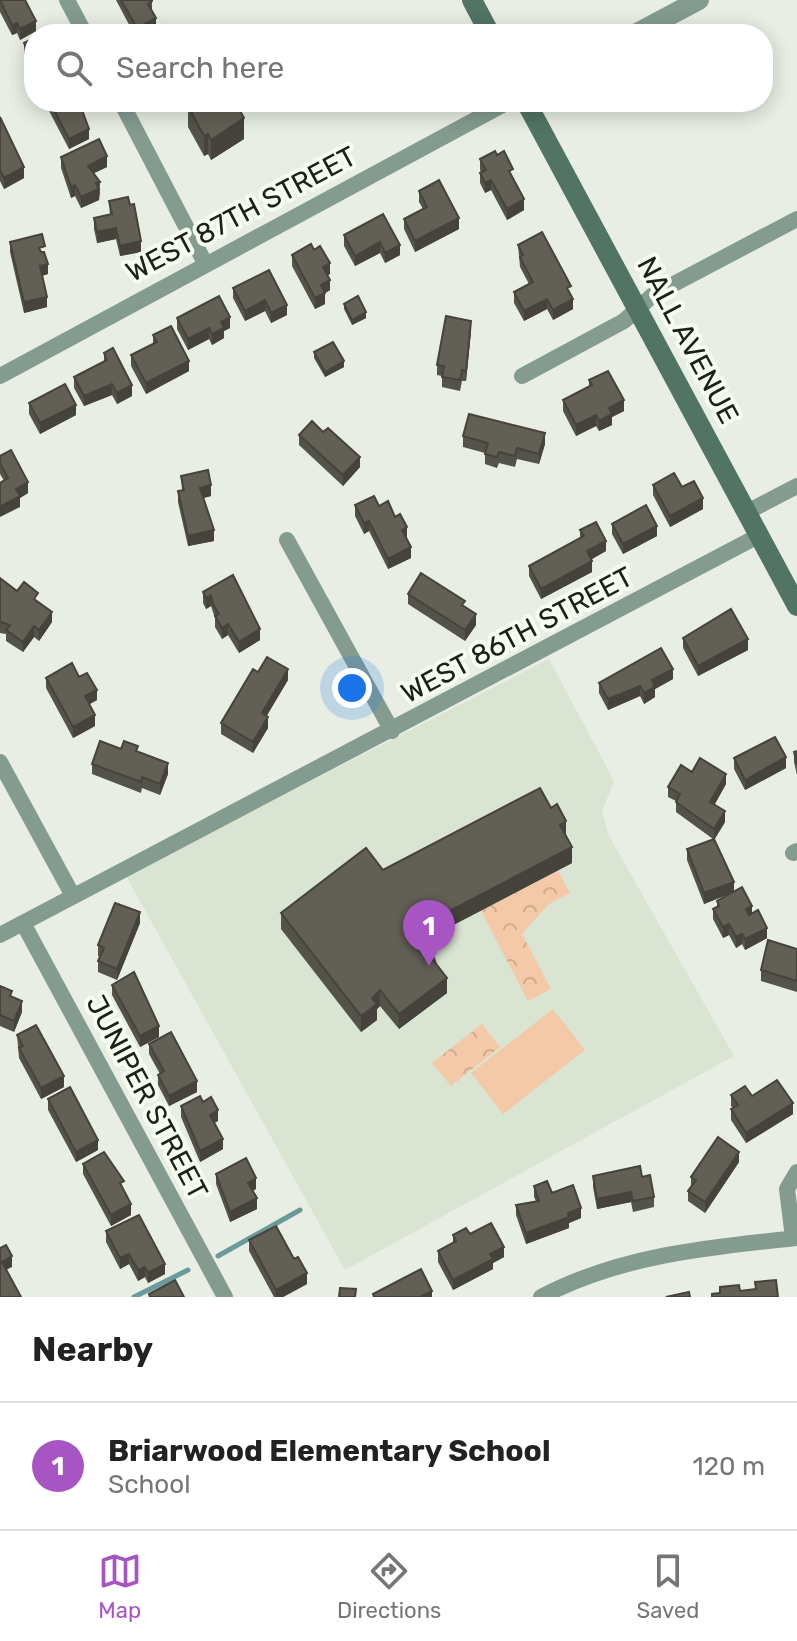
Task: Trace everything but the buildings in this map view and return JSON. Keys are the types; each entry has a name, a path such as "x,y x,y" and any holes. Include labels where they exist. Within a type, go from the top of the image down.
{"main road":[{"path":"472,0 485,24"},
{"name":"NALL AVENUE","path":"532,112 640,308 797,606"}],"street":[{"path":"67,0 80,24"},
{"path":"654,24 699,0"},
{"path":"126,112 206,265"},
{"name":"WEST 87TH STREET","path":"0,376 489,112"},
{"path":"522,376 624,321 653,295 797,219"},
{"path":"747,512 797,486"},
{"name":"WEST 86TH STREET","path":"0,935 760,535"},
{"path":"287,540 392,731"},
{"path":"0,762 73,896"},
{"name":"JUNIPER STREET","path":"23,923 225,1297"},
{"path":"541,1297 590,1274 636,1260 795,1238 787,1189 797,1172"}],"shaded area":[{"path":"549,659 614,781 602,811 609,836 734,1056 345,1270 126,876"}],"green space":[{"path":"558,870 570,893 549,904 522,934 551,989 528,1001 481,911"},
{"path":"553,1009 585,1050 503,1114 471,1073"},
{"path":"482,1024 500,1047 451,1086 432,1063"}],"waterway":[{"path":"218,1256 300,1210"},
{"path":"134,1297 188,1270"}],"place":[{"name":"Briarwood Elementary School","path":"429,966"}]}
